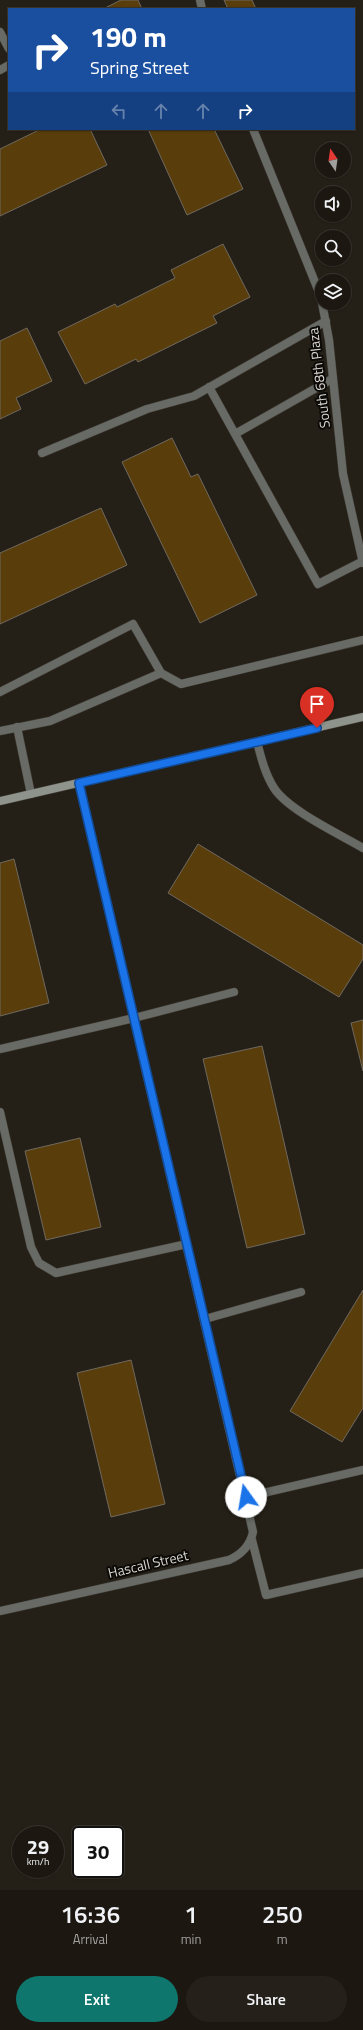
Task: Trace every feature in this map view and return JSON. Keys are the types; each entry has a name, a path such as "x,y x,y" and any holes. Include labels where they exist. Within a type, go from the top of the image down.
{"street":[{"path":"0,32 8,47"},
{"name":"South 68th Plaza","path":"253,130 315,279 326,321 343,474 363,562"},
{"path":"42,454 147,409 194,396 326,321"},
{"path":"235,434 332,379"},
{"path":"209,387 318,584 363,562"},
{"path":"0,692 133,624 161,673 181,684 363,640"},
{"path":"0,731 50,721 161,673"},
{"path":"0,801 363,717"},
{"path":"17,727 31,794"},
{"path":"257,742 268,777 280,795 297,808 363,848"},
{"path":"79,783 252,1520 252,1540 266,1595 363,1573"},
{"path":"0,1049 134,1018 234,992"},
{"path":"0,1112 31,1247 40,1264 56,1272 187,1244"},
{"path":"205,1319 301,1292"},
{"path":"246,1497 363,1470"},
{"name":"Hascall Street","path":"0,1611 229,1560 240,1555 252,1540"}],"building":[{"path":"121,0 138,0 142,8 105,8"},
{"path":"224,0 252,0 256,8 228,8"},
{"path":"39,130 90,130 107,165 0,216 0,149"},
{"path":"148,130 214,130 243,189 187,215"},
{"path":"223,244 250,297 213,316 217,323 138,362 136,359 85,384 58,332 115,304 117,307 175,278 171,270"},
{"path":"27,328 52,381 16,398 21,409 0,419 0,341"},
{"path":"172,438 191,477 198,474 257,595 200,623 122,462"},
{"path":"101,508 127,565 0,624 0,553"},
{"path":"198,844 363,945 363,959 339,997 168,893"},
{"path":"14,859 49,1003 0,1016 0,863"},
{"path":"363,1020 363,1071 351,1023"},
{"path":"262,1046 305,1234 247,1248 203,1059"},
{"path":"80,1138 101,1227 46,1240 25,1151"},
{"path":"363,1290 363,1408 342,1442 290,1411"},
{"path":"131,1360 165,1504 111,1517 77,1373"}],"route":[{"path":"246,1497 79,783 317,728"}]}
